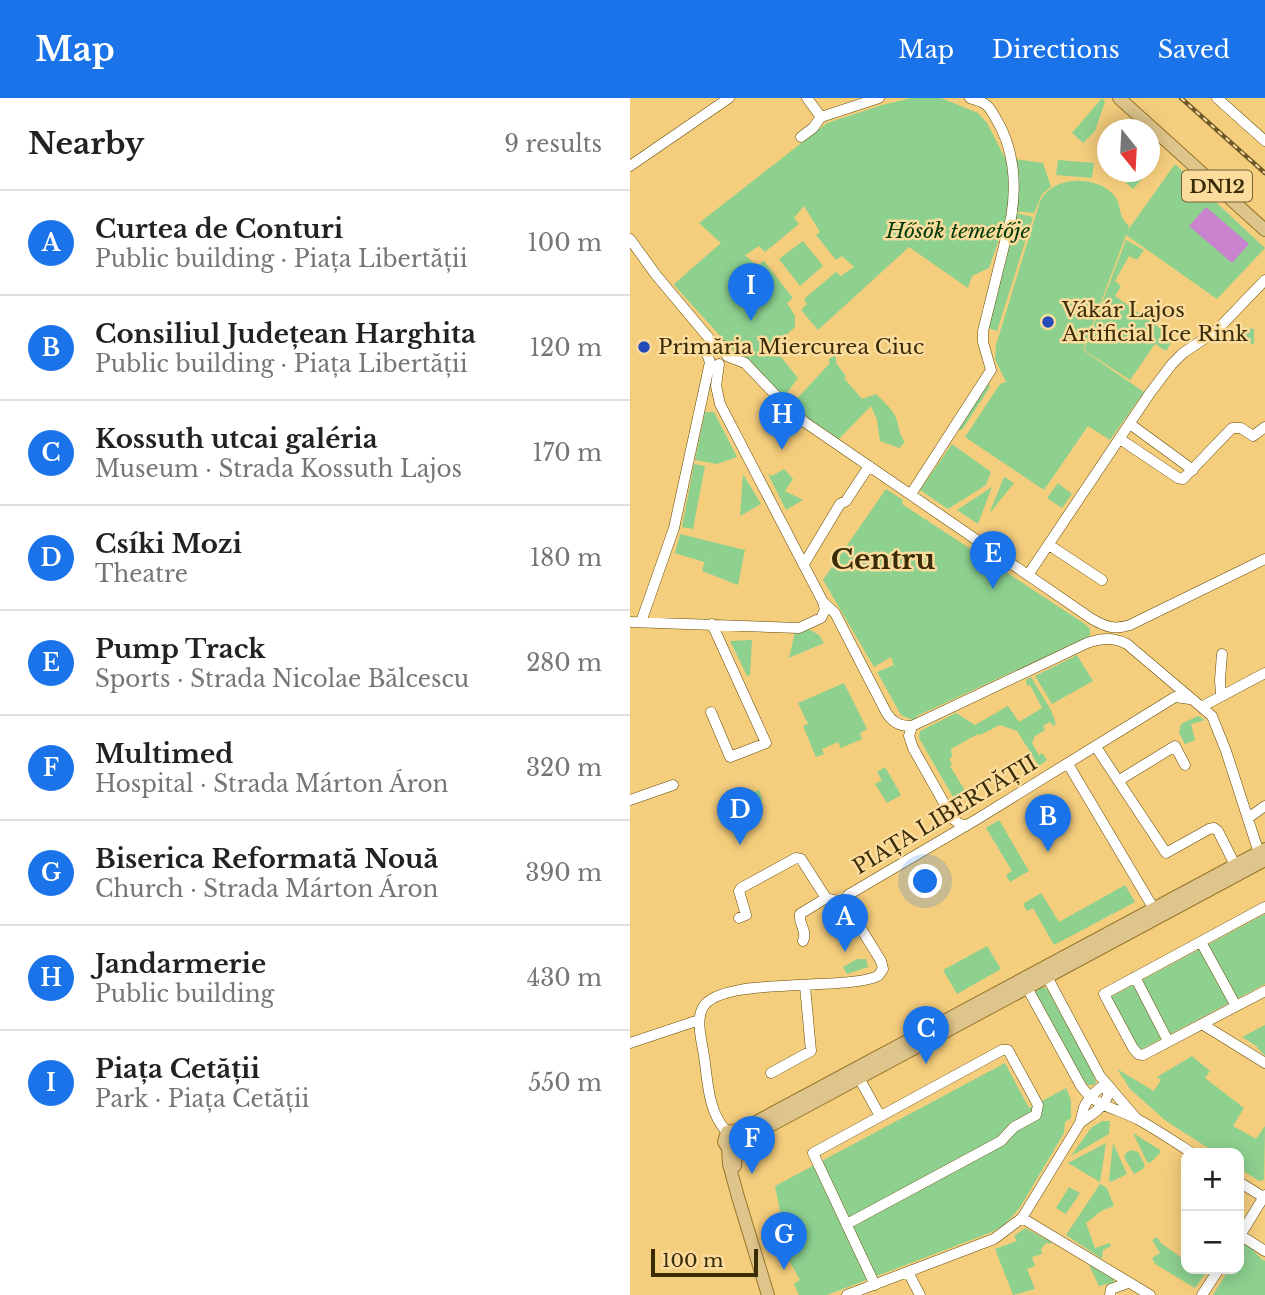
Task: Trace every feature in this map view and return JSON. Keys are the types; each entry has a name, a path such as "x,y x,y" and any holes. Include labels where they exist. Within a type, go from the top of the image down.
{"main road":[{"name":"DN12","path":"1119,98 1265,230"},
{"path":"1045,974 1146,925 1263,854"},
{"path":"735,1140 1045,974 1154,909 1235,865 1263,854"},
{"path":"735,1140 859,1078 930,1035"},
{"path":"735,1140 734,1180 769,1294"}],"street":[{"path":"632,163 729,98"},
{"path":"807,98 821,117"},
{"path":"801,137 813,128 821,117 879,98"},
{"path":"911,494 990,373 983,331 1011,218 1014,186 1010,154 990,101 970,98"},
{"path":"1217,98 1265,141"},
{"path":"630,239 656,275 713,343 723,346 727,356"},
{"path":"1028,575 1172,364 1183,353 1216,331 1265,280"},
{"path":"630,622 804,627 823,616 825,610 804,564 720,404 714,363 706,352 713,343"},
{"path":"641,622 674,528 700,407 714,363 727,356 743,360 797,416 1092,619 1114,629 1130,625 1265,559"},
{"path":"700,407 709,403 720,404"},
{"path":"1130,424 1193,470"},
{"path":"1120,439 1178,478 1184,478 1233,428 1239,427 1253,436 1265,427"},
{"path":"804,564 840,504 846,501 869,466"},
{"path":"1049,545 1102,580"},
{"path":"823,602 835,613 890,718 902,726 912,726 1087,643 1104,638 1127,644 1199,703 1217,726 1263,854"},
{"path":"1087,643 1096,634 1092,619"},
{"path":"711,712 730,757 766,743 712,624"},
{"path":"1127,644 1125,635 1130,625"},
{"path":"1221,695 1222,654"},
{"path":"1068,764 1175,696 1199,703 1265,673"},
{"path":"1171,681 1175,696"},
{"path":"912,726 909,736 913,748 953,819 964,827"},
{"path":"1118,781 1175,746 1185,765"},
{"path":"1096,747 1166,853 1214,828 1235,865"},
{"name":"PIAȚA LIBERTĂȚII","path":"846,903 850,893 1068,764 1154,909"},
{"path":"630,800 673,785"},
{"path":"1248,818 1265,806"},
{"path":"739,918 746,915 739,891 744,886 793,859 801,859 826,898 799,915 805,932 803,941"},
{"name":"PIAȚA LIBERTĂȚII","path":"805,986 873,978 881,973 883,967 846,903 826,898"},
{"path":"1265,907 1104,994 1133,1048 1143,1055 1265,990"},
{"path":"1146,925 1154,909"},
{"path":"1201,942 1236,1006"},
{"path":"1045,974 1100,1076 1136,1118"},
{"path":"1135,977 1168,1041"},
{"path":"1025,985 1081,1086 1090,1097 1106,1108 1136,1118 1184,1148"},
{"path":"735,1140 714,1115 699,1020 705,1003 718,995 770,987 805,986 811,1051 771,1073"},
{"path":"630,1043 699,1020"},
{"path":"1202,1024 1265,1063"},
{"path":"847,1224 1001,1141 1014,1127 1036,1115 1038,1107 1009,1052 1005,1049 812,1154 875,1285"},
{"path":"1081,1086 1095,1087 1100,1083 1100,1076"},
{"path":"859,1078 880,1116"},
{"path":"1081,1086 1084,1107"},
{"path":"847,1295 994,1239 1022,1218 1080,1124 1084,1107 1090,1097 1100,1088 1109,1086"},
{"path":"1106,1108 1109,1086"},
{"path":"1080,1124 1106,1108 1109,1099 1118,1096"},
{"path":"1244,1185 1264,1197 1244,1230"},
{"path":"1022,1218 1150,1295"},
{"path":"1244,1238 1265,1251"},
{"path":"908,1272 920,1295"},
{"path":"1202,1295 1216,1274"},
{"path":"1111,1292 1128,1283"}],"green space":[{"name":"Hősök temetője","path":"911,98 941,98 978,113 987,123 1007,162 1009,211 989,268 972,276 968,288 909,247 818,330 801,310 807,304 804,299 836,272 841,276 854,267 842,256 836,260 816,235 820,232 804,206 794,218 799,224 765,252 759,246 745,255 757,266 764,261 793,298 787,303 795,316 795,327 773,347 798,378 786,394 774,390 740,358 674,284 721,243 699,223 827,123"},
{"path":"1102,98 1105,102 1095,131 1083,143 1072,133"},
{"path":"1015,159 1043,163 1051,187 1042,194 1034,213 1014,211"},
{"path":"1058,160 1094,163 1092,178 1056,175"},
{"name":"Vákár Lajos Artificial Ice Rink","path":"1175,164 1265,248 1217,299 1126,235 1083,350 1144,392 1110,440 1088,426 1044,490 965,437 1000,384 1006,382 995,359 996,345 1040,201 1046,193 1063,183 1095,183 1115,197 1122,217 1129,226 1128,230"},
{"path":"1125,182 1139,182 1133,189"},
{"path":"1017,213 1033,217 997,331 988,328"},
{"path":"1126,240 1144,250 1137,260 1129,256 1115,281 1121,286 1115,296 1174,338 1166,351 1155,344 1130,380 1084,350"},
{"path":"803,241 823,266 800,286 779,259"},
{"path":"1244,327 1254,329 1254,344 1237,341"},
{"path":"836,354 836,363 846,376 844,378 862,399 876,394 894,413 905,442 899,448 880,441 877,420 871,406 838,440 805,417 792,404"},
{"path":"988,383 990,387 962,430 958,430"},
{"path":"705,412 714,412 737,457 717,464 695,460"},
{"path":"952,444 991,472 986,485 948,509 920,490"},
{"path":"694,464 705,466 693,529 682,527"},
{"path":"784,469 793,479 785,491 803,500 786,510 768,474 772,476"},
{"path":"743,474 761,504 740,516"},
{"path":"1004,477 1014,483 989,514"},
{"path":"1058,483 1072,494 1062,508 1047,498"},
{"path":"992,487 978,524 957,510"},
{"path":"886,489 903,500 902,504 1085,624 1090,629 1090,636 913,720 901,715 877,672 894,665 891,657 874,667 823,580"},
{"path":"680,534 745,550 738,585 702,571 707,552 704,562 675,553"},
{"path":"807,628 819,635 824,643 789,658 795,632"},
{"path":"752,640 750,675 747,676 730,641"},
{"path":"1077,655 1093,681 1052,704 1035,676"},
{"path":"1031,677 1051,710 1056,724 1053,726 1050,722 1043,726 1045,730 1035,736 1032,743 1039,755 1042,753 1047,760 1039,766 1017,731 1000,725 978,734 951,749 950,766 969,797 957,804 919,738 920,731 956,713 975,725 1008,706 1019,722 1042,708 1030,685 1027,686 1026,680"},
{"path":"844,683 867,729 860,733 862,739 841,748 838,742 822,749 824,754 816,757 803,726 808,724 798,703"},
{"path":"1198,716 1205,720 1191,724 1195,740 1185,744 1179,733 1181,724"},
{"path":"885,767 901,795 887,803 875,784 882,780 877,772"},
{"path":"759,790 763,800 744,808 740,798"},
{"path":"999,820 1029,871 1010,882 1006,875 1012,871 986,828"},
{"path":"1125,885 1135,902 1054,945 1033,908 1027,911 1023,904 1041,893 1059,922"},
{"path":"1265,914 1265,984 1140,1050 1107,999"},
{"path":"987,946 1001,969 957,994 943,970"},
{"path":"857,959 866,959 868,967 847,974 843,967"},
{"path":"1037,989 1047,989 1094,1073 1096,1083 1093,1085 1088,1085 1081,1078 1035,995"},
{"path":"1265,1025 1265,1056 1255,1045 1242,1037"},
{"path":"1192,1056 1210,1071 1205,1078 1244,1108 1233,1126 1256,1139 1265,1126 1264,1180 1259,1181 1244,1171 1244,1148 1208,1148 1166,1121 1130,1089 1117,1069 1154,1091 1161,1080 1157,1077"},
{"path":"1005,1063 1029,1108 1066,1088 1071,1100 1071,1118 1065,1122 1064,1133 1019,1209 1004,1225 992,1232 827,1295 799,1295 794,1284 800,1280 782,1242 784,1231 775,1186"},
{"path":"1102,1121 1110,1121 1109,1134 1071,1156 1091,1128"},
{"path":"1133,1133 1160,1150 1150,1163 1147,1162"},
{"path":"1106,1143 1100,1182 1068,1163"},
{"path":"1113,1143 1127,1174 1111,1182 1109,1180"},
{"path":"1131,1150 1138,1152 1145,1165 1134,1174 1124,1157"},
{"path":"1100,1184 1107,1188 1114,1206 1101,1211 1086,1223 1095,1248 1110,1243 1111,1246 1103,1250 1102,1259 1066,1235"},
{"path":"1069,1187 1080,1193 1066,1214 1056,1208"},
{"path":"1025,1228 1051,1244 1046,1243 1041,1249 1042,1254 1032,1257 1035,1266 1027,1269 1035,1289 1013,1295 995,1249 1017,1241 1014,1236"},
{"path":"1157,1237 1181,1257 1181,1274 1205,1274 1195,1288 1155,1264 1152,1258 1160,1253 1152,1240"},
{"path":"1244,1245 1265,1261 1265,1295 1213,1295 1226,1274 1244,1274"},
{"path":"1089,1265 1114,1279 1114,1282 1099,1286"}],"shaded area":[{"path":"1206,207 1249,244 1232,263 1189,226"}],"railway":[{"path":"1181,98 1265,173"}],"place":[{"name":"Piața Cetății","path":"751,321"},
{"name":"Vákár Lajos Artificial Ice Rink","path":"1048,322"},
{"name":"Primăria Miercurea Ciuc","path":"644,347"},
{"name":"Jandarmerie","path":"782,450"},
{"name":"Pump Track","path":"993,589"},
{"name":"Csíki Mozi","path":"740,845"},
{"name":"Consiliul Județean Harghita","path":"1048,852"},
{"name":"Curtea de Conturi","path":"845,952"},
{"name":"Kossuth utcai galéria","path":"926,1064"},
{"name":"Multimed","path":"752,1174"},
{"name":"Biserica Reformată Nouă","path":"784,1270"}],"district":[{"name":"Centru","path":"883,559"}]}
